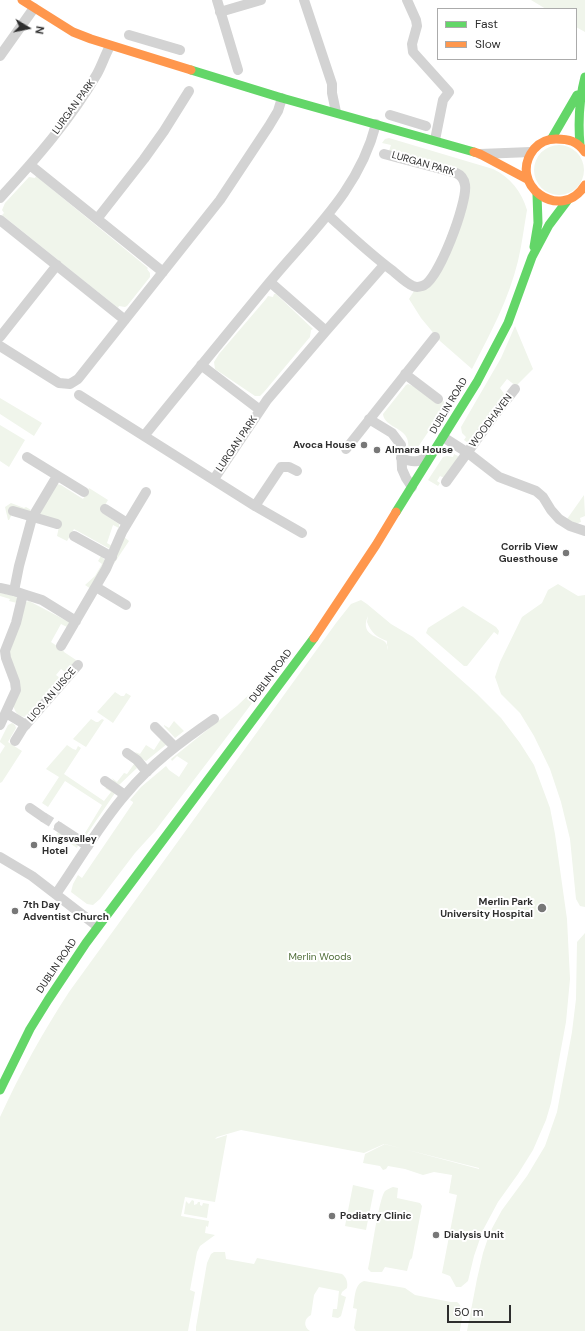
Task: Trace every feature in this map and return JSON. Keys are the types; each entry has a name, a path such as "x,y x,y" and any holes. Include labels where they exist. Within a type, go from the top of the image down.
{"main road":[{"path":"22,0 73,32 110,46 282,98 336,112 480,154 527,179"},
{"path":"582,149 578,117 582,87 585,77"},
{"path":"552,138 582,87"},
{"path":"582,149 569,140 552,138 538,144 531,152 526,167 527,179 531,187 537,194 550,200 567,201 575,198 583,190"},
{"name":"DUBLIN ROAD","path":"532,258 538,223 537,194"},
{"name":"DUBLIN ROAD","path":"0,1090 14,1058 39,1014 97,926 319,631 355,578 477,382 500,340 514,308 532,258 549,225 567,201"}],"street":[{"path":"217,0 238,70"},
{"path":"220,12 260,0"},
{"path":"304,0 322,50 332,84 332,93 336,112"},
{"path":"407,0 416,20 417,26 411,47 449,92 443,100 435,140"},
{"path":"0,56 34,8"},
{"path":"129,35 180,50"},
{"path":"159,60 164,45"},
{"name":"LURGAN PARK","path":"0,198 30,165 75,108 100,68 110,46"},
{"path":"97,219 144,159 164,131 189,91"},
{"path":"324,109 332,93"},
{"path":"0,346 56,382 64,385 70,384 78,379 220,200 269,126 278,111 282,98"},
{"path":"390,115 426,126"},
{"path":"398,131 402,119"},
{"path":"144,436 270,282 328,215 360,169 370,145 376,124"},
{"path":"480,154 531,152"},
{"name":"LURGAN PARK","path":"328,215 384,264 412,286 420,287 428,283 440,264 451,239 460,214 465,186 462,178 456,173 384,154"},
{"path":"30,165 163,272"},
{"path":"0,220 125,320"},
{"name":"LURGAN PARK","path":"214,479 260,410 384,264"},
{"path":"0,337 57,265"},
{"path":"270,282 326,331"},
{"path":"346,449 435,337"},
{"name":"LURGAN PARK","path":"201,366 260,410"},
{"path":"405,374 438,398"},
{"name":"WOODHAVEN","path":"446,482 515,389"},
{"name":"LURGAN PARK","path":"79,395 255,506 302,533"},
{"path":"369,419 398,439 401,445 402,469 412,487"},
{"name":"WOODHAVEN","path":"443,437 468,453 499,477 536,491 559,518 570,526 585,531"},
{"path":"401,458 410,462 417,462 425,459 436,449"},
{"path":"27,457 84,492"},
{"path":"255,506 280,469 286,467 297,471"},
{"path":"0,725 16,690 15,682 5,651 16,623 19,566 32,518 57,476"},
{"path":"61,646 96,587 112,557 127,523 146,492"},
{"path":"104,509 127,523"},
{"path":"13,511 32,518 57,524"},
{"path":"74,536 112,557"},
{"path":"96,587 126,605"},
{"path":"0,588 42,600 76,620"},
{"name":"LIOS AN UISCE","path":"16,741 26,725 78,665"},
{"name":"LIOS AN UISCE","path":"6,713 26,725"},
{"path":"56,894 124,795 175,747 214,719"},
{"path":"155,727 175,747"},
{"path":"127,753 138,760 147,772"},
{"path":"105,781 124,795"},
{"path":"30,808 43,817"},
{"path":"59,827 88,846"},
{"path":"0,857 32,876 97,926"}],"green space":[{"path":"531,0 585,0 585,32 577,28 577,8 544,8"},
{"path":"389,138 493,169 505,176 510,181 519,191 525,203 527,210 521,248 510,289 486,343 472,369 440,341 421,318 409,299 414,291 427,288 469,181 389,151 391,145 382,143 385,139"},
{"path":"554,145 564,145 577,152 584,165 584,175 577,188 564,195 554,195 545,191 538,184 534,175 534,165 538,156 545,149"},
{"path":"36,176 148,268 150,277 127,306 119,306 118,308 2,215 4,213 2,210 5,203 29,177 35,178"},
{"path":"274,294 276,294 313,329 311,330 310,337 264,392 260,396 255,396 215,369 214,362 268,296 273,297"},
{"path":"515,326 533,369 516,386 507,379 500,388 505,395 468,443 464,440 466,437 462,433 461,427 501,358"},
{"path":"408,384 415,387 437,404 442,400 447,404 414,453 409,450 408,441 405,435 386,421 383,414"},
{"path":"0,398 42,423 34,436 0,414"},
{"path":"0,425 25,440 9,467 0,461"},
{"path":"454,454 458,456 458,458 444,478 440,476 437,481 440,483 438,486 428,480 443,457 453,457"},
{"path":"57,484 83,499 89,488 108,500 101,512 119,524 119,528 113,525 107,543 112,546 110,549 74,529 67,541 57,536 60,522 42,517 39,513"},
{"path":"584,495 585,516 580,518 581,522 575,524 567,519"},
{"path":"11,503 31,510 28,512 12,506 12,514 8,520 5,507"},
{"path":"124,537 129,541 113,565"},
{"path":"101,556 105,560 91,589 85,585 95,576 102,564 98,561"},
{"path":"558,584 578,596 585,595 585,907 580,906 576,899 570,839 561,802 550,769 534,736 520,713 501,694 495,677 500,662 522,617 542,603 548,590"},
{"path":"0,593 16,596 17,603 0,596"},
{"name":"Merlin Woods","path":"361,600 367,604 391,624 413,637 477,694 501,718 534,765 550,808 555,834 567,919 570,979 566,1022 551,1103 546,1120 533,1150 498,1202 483,1230 474,1256 468,1281 461,1287 456,1287 450,1276 442,1273 457,1195 449,1193 452,1175 434,1172 423,1175 405,1169 388,1166 383,1170 380,1166 363,1163 365,1154 385,1144 364,1153 241,1130 217,1137 215,1139 227,1135 215,1202 185,1197 181,1216 209,1221 208,1227 206,1226 205,1233 215,1235 200,1246 197,1252 190,1290 195,1292 188,1331 0,1331 0,1117 32,1053 69,992 351,604","holes":["368,616 367,622 370,629 377,636 387,641 387,645 366,629 366,623","404,1149 479,1168 479,1169"]},
{"path":"29,601 69,622 67,627 61,624 51,642 76,660 69,671 65,672 61,669 56,675 60,678 27,717 19,715 14,708 9,654 26,602"},
{"path":"463,606 496,627 499,631 498,635 494,632 467,666 464,666 426,633 428,628"},
{"path":"278,668 155,831 135,853 100,899 93,905 87,904 71,892 78,875 82,878 133,803 130,800 141,787 166,766 179,777 188,763 177,756 172,761 171,759 237,706"},
{"path":"115,692 121,696 124,696 126,693 131,696 113,723 97,712"},
{"path":"91,719 96,722 102,719 104,720 86,747 73,739"},
{"path":"174,721 184,731 175,738 164,726 169,728"},
{"path":"12,723 16,728 8,742 22,751 0,783 0,754 5,746 0,741 8,725"},
{"path":"161,739 167,744 146,761 140,758 135,752 140,754 146,745 154,750"},
{"path":"67,745 76,750 78,746 81,748 64,774 104,801 111,792 105,788 108,787 115,793 85,837 82,838 102,805 65,781 48,807 42,803 59,777 46,769"},
{"path":"129,760 133,761 137,768 119,785 114,782 112,778 117,782 124,773 127,774 134,764"},
{"path":"59,831 78,845 77,848 56,834"},
{"path":"585,933 585,1331 467,1331 483,1253 490,1232 502,1210 527,1176 545,1146 557,1112 572,1032 576,999 577,942"},
{"path":"353,1185 374,1190 366,1230 345,1226"},
{"path":"393,1187 398,1188 397,1198 420,1203 422,1206 412,1258 407,1271 385,1267 382,1272 371,1272 368,1269 382,1197 385,1191"},
{"path":"192,1200 194,1201 194,1205 198,1202 200,1202 200,1205 202,1206 203,1203 209,1204 207,1218 184,1214 186,1201 189,1204"},
{"path":"214,1252 225,1252 226,1259 254,1264 257,1258 342,1274 346,1279 347,1288 341,1295 346,1297 341,1316 338,1318 332,1317 333,1309 337,1309 339,1291 319,1287 314,1295 311,1315 307,1318 305,1323 306,1327 310,1331 196,1331 207,1263 211,1254"},
{"path":"364,1281 405,1288 415,1295 457,1302 460,1305 462,1312 460,1331 356,1331 354,1328 357,1309 353,1308 358,1285"}],"tunnel":[{"path":"43,817 59,827"}],"traffic: fast":[{"path":"191,70 282,98 474,152"},
{"path":"580,145 579,128 581,94 585,77"},
{"path":"552,138 577,95"},
{"path":"534,247 538,223 537,194"},
{"path":"396,512 477,382 508,323 532,257 549,225 567,201"},
{"path":"0,1090 30,1029 86,943 314,638"}],"traffic: slow":[{"path":"22,0 73,32 191,70"},
{"path":"585,152 579,145 569,140 547,140 539,144 534,149 527,162 527,175 532,186 540,195 551,200 563,201 575,196 585,185"},
{"path":"474,152 527,179"},
{"path":"314,638 376,545 396,512"}],"place":[{"name":"Avoca House","path":"364,445"},
{"name":"Almara House","path":"377,450"},
{"name":"Corrib View Guesthouse","path":"566,553"},
{"name":"Kingsvalley Hotel","path":"34,845"},
{"name":"Merlin Park University Hospital","path":"542,908"},
{"name":"7th Day Adventist Church","path":"15,911"},
{"name":"Podiatry Clinic","path":"332,1216"},
{"name":"Dialysis Unit","path":"436,1235"}]}
